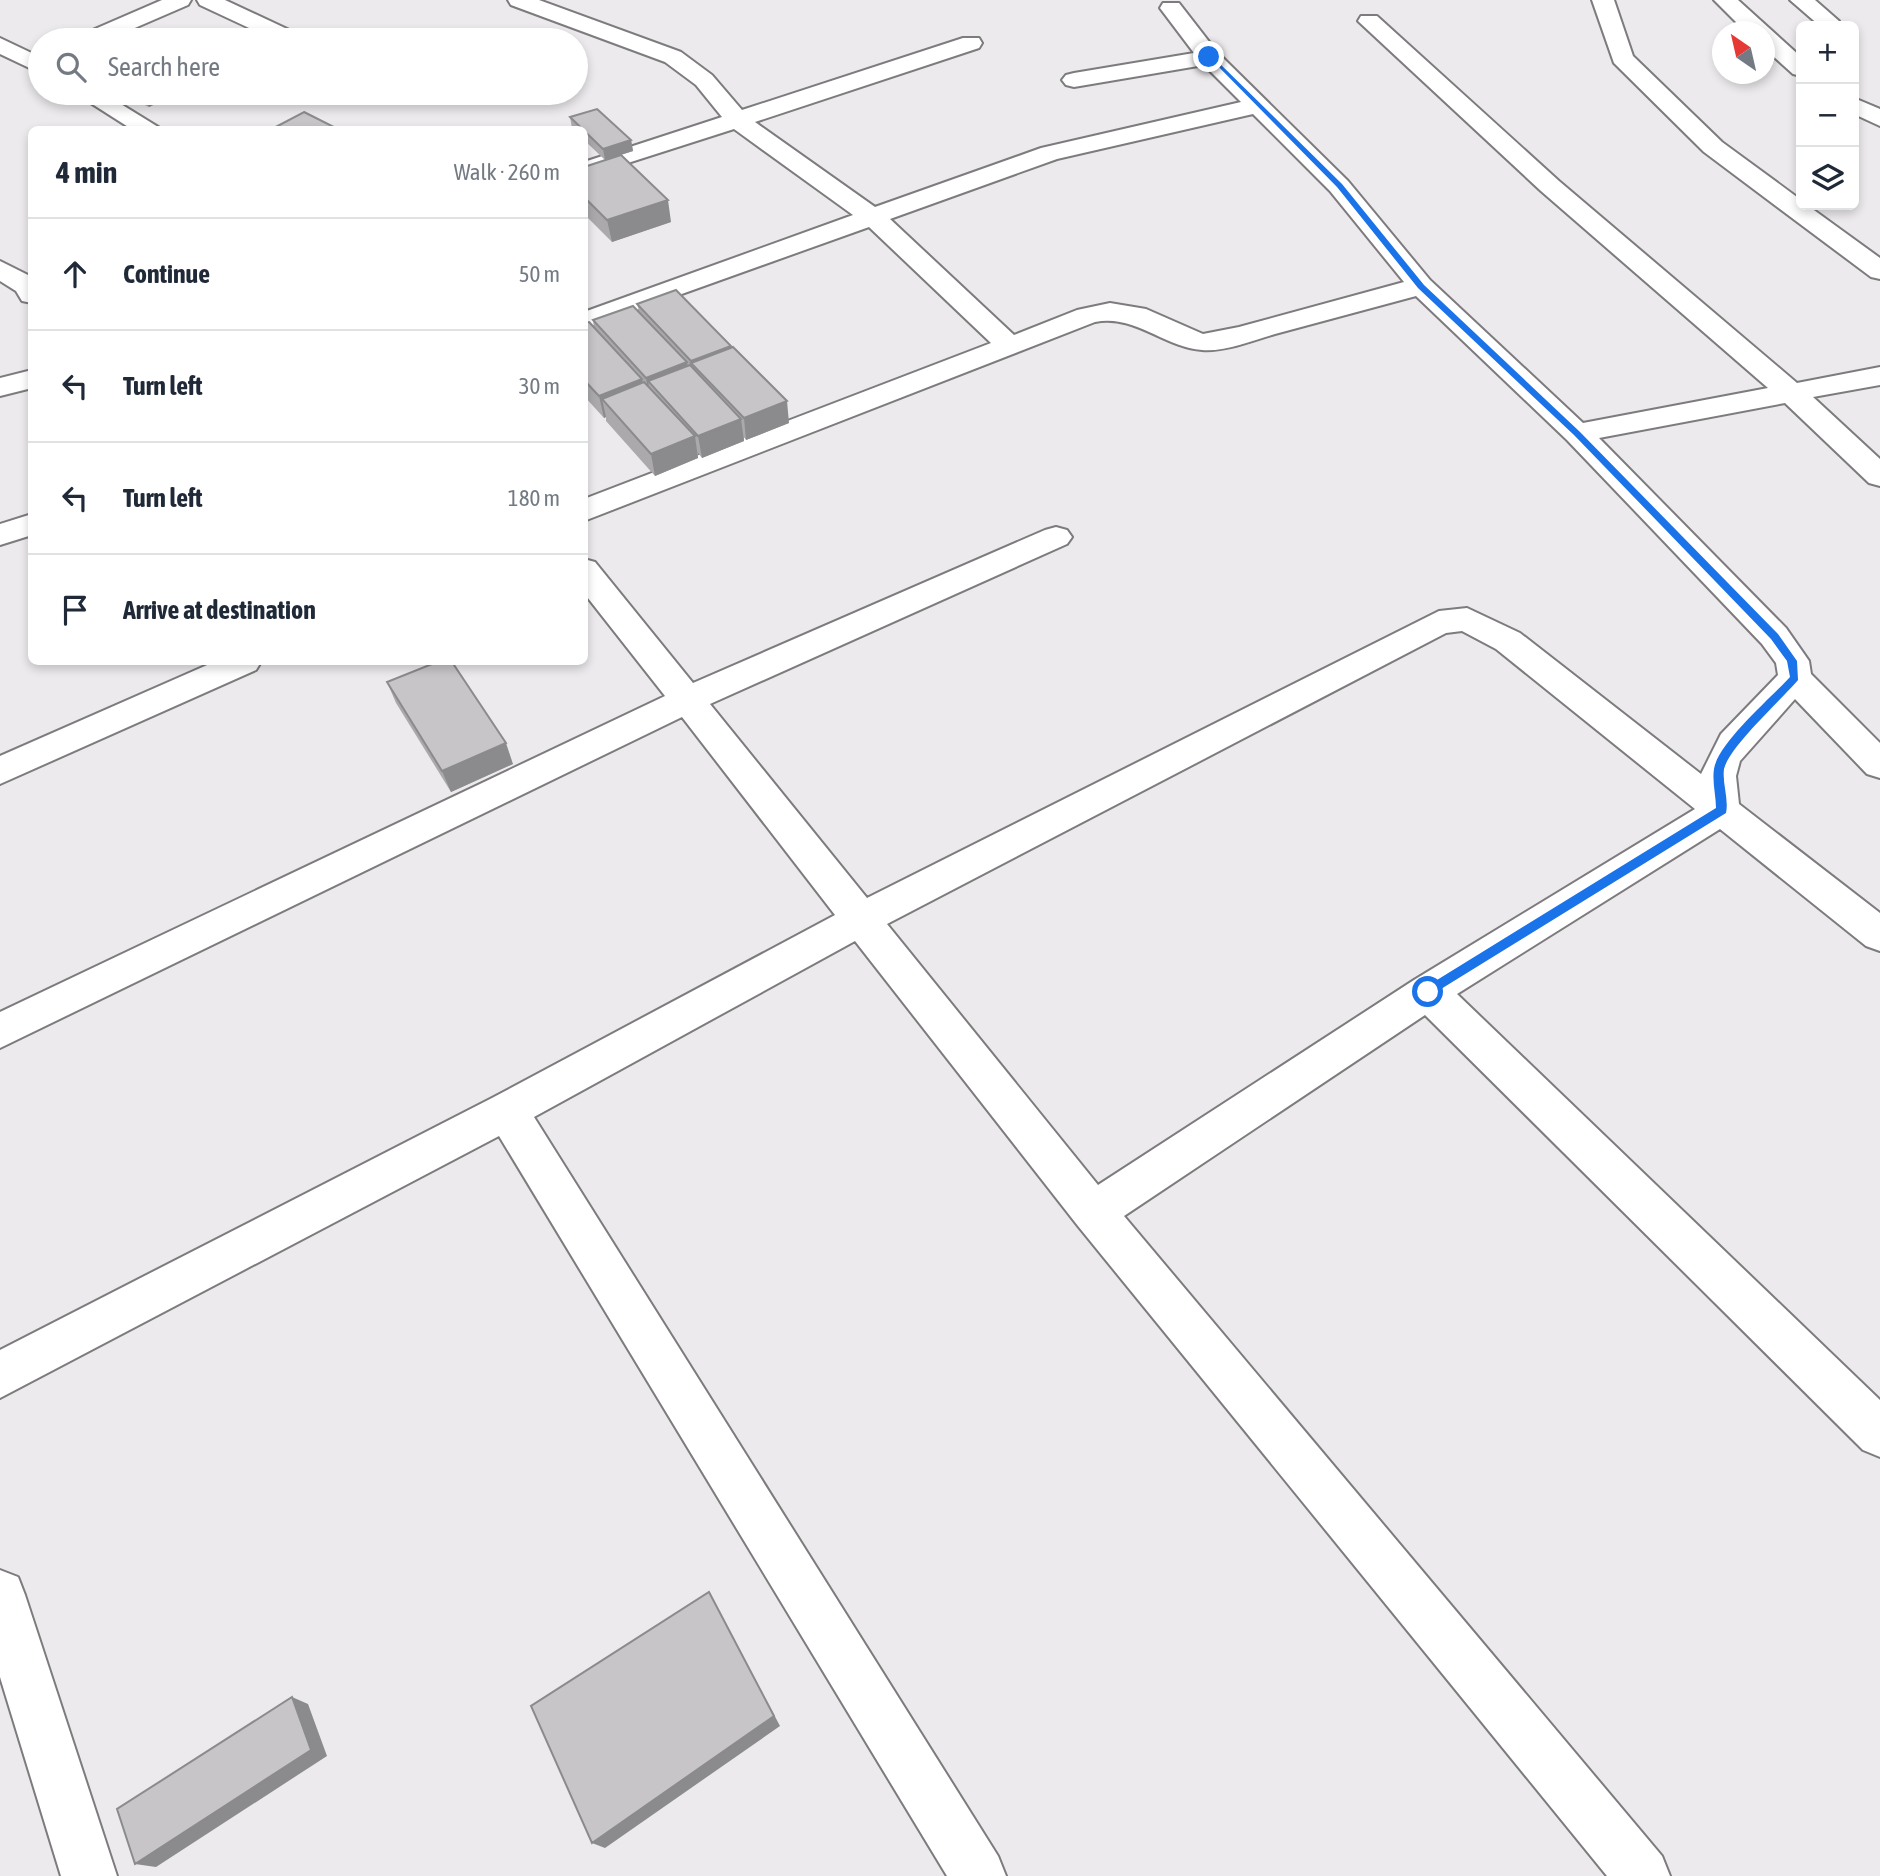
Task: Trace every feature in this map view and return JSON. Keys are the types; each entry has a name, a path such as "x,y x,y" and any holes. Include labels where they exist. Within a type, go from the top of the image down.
{"street":[{"path":"116,28 180,0"},
{"path":"208,0 267,28"},
{"path":"519,0 673,57 704,80 737,120 875,219 1010,346"},
{"path":"1603,0 1622,58 1713,147 1880,271"},
{"path":"1725,0 1748,21"},
{"path":"1801,0 1828,21"},
{"path":"1171,8 1209,57 1339,186 1421,286 1577,433 1774,636 1792,661 1795,678 1880,765"},
{"path":"1368,21 1550,186 1791,393 1880,477"},
{"path":"588,169 971,44"},
{"path":"1775,44 1796,64"},
{"path":"0,45 28,59"},
{"path":"1074,80 1209,57"},
{"path":"12,75 28,68"},
{"path":"108,105 144,126"},
{"path":"588,320 875,219 1050,153 1259,105"},
{"path":"0,269 28,289"},
{"path":"588,509 1087,316 1110,311 1136,315 1179,336 1203,342 1241,335 1421,286"},
{"path":"1577,433 1880,376"},
{"path":"0,387 28,380"},
{"path":"0,536 28,526"},
{"path":"0,1031 687,699 1056,537"},
{"path":"588,575 1093,1212 1642,1876"},
{"path":"0,1376 507,1111 861,919 1439,622 1467,619 1508,640 1880,935"},
{"path":"0,771 237,665"},
{"path":"1722,810 1719,768 1737,737 1760,717 1795,678"},
{"path":"1093,1212 1428,992 1722,810"},
{"path":"1428,992 1880,1433"},
{"path":"507,1111 978,1876"},
{"path":"0,1595 89,1876"}],"building":[{"path":"597,109 631,140 603,149 588,134 588,126 579,126 570,117"},
{"path":"304,112 332,126 278,126"},
{"path":"621,155 668,200 607,220 588,201 588,166"},
{"path":"676,290 731,346 691,361 637,304"},
{"path":"633,306 687,362 646,378 593,320"},
{"path":"588,322 642,379 599,396 588,384"},
{"path":"733,347 787,401 744,418 691,363"},
{"path":"690,365 741,419 698,436 648,381"},
{"path":"644,382 695,436 651,454 602,399"},
{"path":"430,665 454,665 506,743 442,771 387,682"},
{"path":"709,1592 774,1716 592,1843 531,1706"},
{"path":"292,1697 311,1750 135,1864 117,1809"}],"route":[{"path":"1209,57 1339,186 1421,286 1577,433 1774,636 1792,661 1795,678 1760,717 1737,737 1719,768 1722,810 1428,992"}]}
